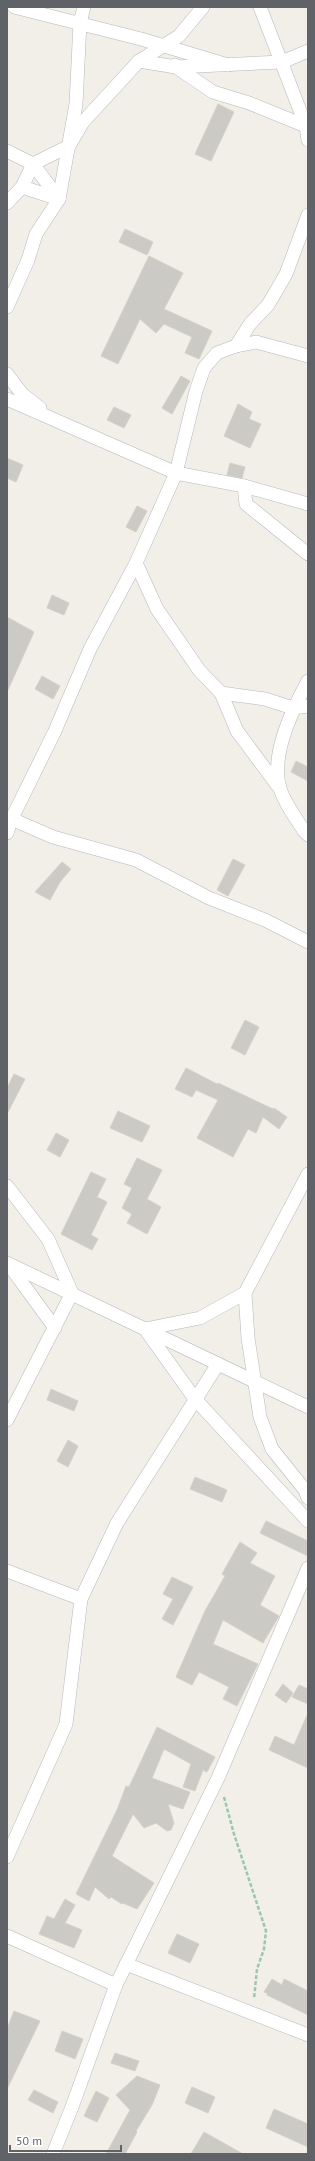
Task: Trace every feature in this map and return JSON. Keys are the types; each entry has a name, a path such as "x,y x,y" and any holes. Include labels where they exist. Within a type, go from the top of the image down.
{"street":[{"path":"14,7 165,46 228,65"},
{"path":"7,307 28,260 36,234 59,199 76,104 80,23 84,7"},
{"path":"7,203 22,187 33,164 69,146 83,122 139,61 179,36 203,7"},
{"path":"260,7 307,126 308,140"},
{"path":"165,46 176,67 212,92 249,103 307,126"},
{"path":"139,61 176,67 282,62 308,51"},
{"path":"7,151 33,164 59,199"},
{"path":"22,187 59,199"},
{"path":"236,346 250,324 268,305 286,274 308,215"},
{"path":"7,833 9,818 54,733 90,649 136,563 176,473 196,391 204,368 217,353 236,346 256,342 308,356"},
{"path":"7,374 22,394 53,418"},
{"path":"7,399 176,473 244,486 308,504"},
{"path":"244,486 246,504 308,554"},
{"path":"136,563 157,609 199,670 221,693 237,731 280,790 304,831 308,835"},
{"path":"280,790 276,766 293,708 308,681"},
{"path":"221,693 265,699 293,708 308,706"},
{"path":"9,818 53,837 136,860 209,898 266,920 308,942"},
{"path":"308,1174 245,1293 248,1338 260,1417 272,1449 305,1490 308,1498"},
{"path":"7,1186 48,1239 72,1293 7,1420"},
{"path":"8,1263 308,1407"},
{"path":"8,1263 55,1328"},
{"path":"145,1329 200,1318 245,1293"},
{"path":"145,1329 195,1400 308,1521"},
{"path":"7,1857 66,1724 81,1599 117,1523 158,1462 218,1364"},
{"path":"53,2154 72,2107 116,1985 218,1778 308,1568"},
{"path":"7,1571 81,1599"},
{"path":"7,1936 116,1985"},
{"path":"126,1964 308,2035"}],"path":[{"path":"218,1778 234,1834 266,1931 264,1949 257,1970 256,1986 253,1994 256,2015"}],"building":[{"path":"218,104 234,112 211,161 195,154"},
{"path":"125,229 153,242 147,255 119,242"},
{"path":"149,256 183,273 164,309 212,331 199,359 185,353 192,337 164,324 156,333 140,319 118,364 101,356"},
{"path":"181,376 190,381 172,414 162,408"},
{"path":"238,404 252,412 249,419 261,424 250,448 224,436"},
{"path":"114,407 131,415 124,428 107,420"},
{"path":"7,458 23,465 16,482 7,478"},
{"path":"230,463 245,467 242,478 227,475"},
{"path":"137,506 147,511 136,532 126,527"},
{"path":"52,595 69,603 64,615 47,608"},
{"path":"7,617 34,632 7,692"},
{"path":"42,676 60,686 53,699 35,689"},
{"path":"296,761 308,767 308,781 291,772"},
{"path":"233,859 245,865 228,896 217,890"},
{"path":"62,862 71,869 60,882 50,900 35,892"},
{"path":"245,1020 259,1027 245,1055 231,1048"},
{"path":"186,1068 217,1084 218,1083 273,1109 274,1108 287,1117 279,1129 263,1117 256,1133 248,1129 233,1157 197,1138 218,1100 196,1090 192,1097 175,1089"},
{"path":"14,1074 25,1079 7,1114 7,1088"},
{"path":"118,1111 150,1126 142,1142 110,1128"},
{"path":"56,1133 69,1140 60,1157 47,1150"},
{"path":"137,1158 162,1170 147,1199 161,1207 147,1234 127,1223 132,1214 122,1208 132,1188 124,1184"},
{"path":"91,1172 106,1179 97,1197 107,1202 91,1235 98,1239 92,1250 61,1234"},
{"path":"51,1389 78,1401 74,1411 47,1400"},
{"path":"68,1440 78,1446 68,1467 57,1461"},
{"path":"195,1477 227,1490 222,1502 190,1489"},
{"path":"266,1521 308,1541 308,1556 260,1533"},
{"path":"240,1542 257,1553 250,1563 275,1576 260,1605 279,1616 263,1643 223,1620 213,1644 258,1664 237,1706 223,1699 229,1687 199,1672 192,1685 176,1677 205,1611 225,1576 222,1574"},
{"path":"172,1577 193,1587 173,1625 162,1619 173,1599 163,1594"},
{"path":"283,1684 293,1693 286,1703 275,1695"},
{"path":"299,1685 308,1689 308,1704 292,1697"},
{"path":"308,1713 308,1768 269,1750 275,1736 294,1745"},
{"path":"157,1727 215,1757 207,1772 203,1770 195,1791 183,1787 191,1764 164,1749 152,1778 190,1792 183,1809 168,1804 174,1823 171,1830 167,1831 156,1823 144,1828 133,1814 112,1856 154,1883 137,1909 123,1903 122,1904 111,1897 109,1899 95,1887 89,1901 76,1894 117,1810 126,1786 129,1787"},
{"path":"65,1899 75,1905 65,1923 82,1930 74,1948 39,1934 47,1916 54,1919"},
{"path":"177,1934 199,1944 190,1963 168,1953"},
{"path":"272,1979 282,1985 284,1979 308,1991 308,2015 267,1995 267,1993 264,1992"},
{"path":"14,2011 40,2021 7,2089 7,2029"},
{"path":"62,2031 83,2039 75,2059 55,2051"},
{"path":"115,2053 139,2061 135,2071 111,2063"},
{"path":"137,2076 160,2085 152,2105 136,2131 137,2132 125,2154 106,2154 130,2110 116,2095"},
{"path":"192,2087 215,2097 208,2113 185,2103"},
{"path":"34,2090 58,2102 53,2113 28,2100"},
{"path":"96,2091 109,2098 97,2122 84,2116"},
{"path":"274,2109 308,2124 308,2147 266,2128"},
{"path":"204,2132 243,2154 191,2154"}]}
